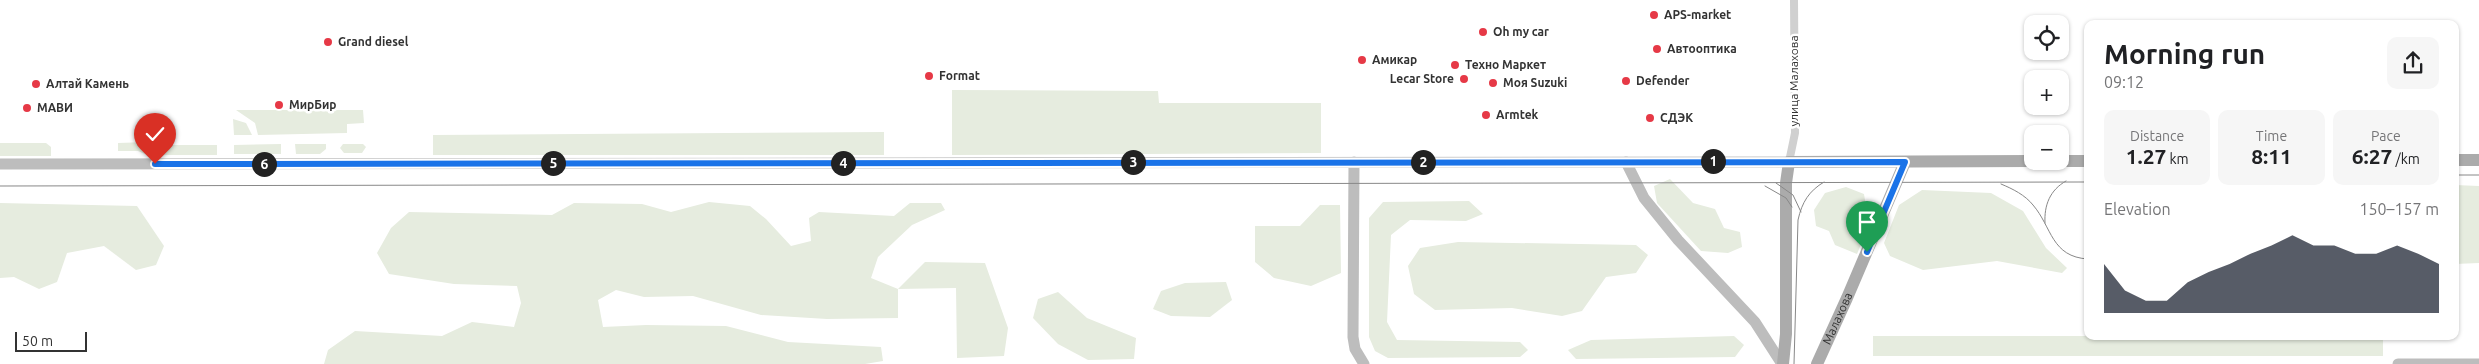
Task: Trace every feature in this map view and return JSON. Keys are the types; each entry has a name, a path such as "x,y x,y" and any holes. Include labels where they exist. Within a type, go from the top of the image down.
{"main road":[{"path":"2459,160 2479,160"},
{"path":"0,164 2024,161"},
{"path":"2069,161 2084,161"},
{"path":"1354,162 1353,337 1355,349 1364,364"},
{"path":"1626,162 1644,198 1678,240 1755,322 1782,364"},
{"path":"1782,364 1786,334 1786,182 1789,162"},
{"name":"Малахова","path":"1817,364 1848,298 1905,162"},
{"path":"2398,364 2479,364"}],"street":[{"name":"улица Малахова","path":"1789,162 1794,133 1794,0"}],"shaded area":[{"path":"952,90 1158,91 1159,103 1321,103 1321,153 952,155"},
{"path":"236,110 363,110 364,123 347,124 347,133 258,135 255,123"},
{"path":"233,119 246,123 252,135 234,135"},
{"path":"884,132 884,155 433,155 433,135"},
{"path":"147,142 145,154 138,151 118,151 118,143"},
{"path":"0,143 46,143 51,147 51,156 0,156"},
{"path":"281,144 281,154 234,154 234,145"},
{"path":"295,144 326,144 326,149 320,154 296,154"},
{"path":"343,144 363,144 366,147 362,153 344,153 340,148"},
{"path":"162,145 217,145 217,155 162,155"},
{"path":"1670,179 1693,203 1715,209 1724,228 1740,232 1742,247 1728,253 1701,251 1657,203 1654,186"},
{"path":"2459,185 2479,186 2479,263 2459,264"},
{"path":"1846,187 1864,194 1869,225 1857,254 1835,245 1829,231 1816,226 1814,210 1825,193"},
{"path":"1922,190 1991,193 2023,211 2046,248 2067,268 2062,273 1997,261 1923,270 1890,256 1884,243 1899,205"},
{"path":"1469,201 1483,214 1466,221 1410,220 1391,235 1387,322 1397,340 1520,342 1528,350 1520,357 1388,358 1375,351 1369,337 1369,218 1383,202"},
{"path":"709,202 750,206 766,219 791,246 811,241 809,218 819,212 894,216 910,203 941,203 945,210 912,225 878,257 871,278 898,289 898,318 827,319 761,315 693,296 644,297 616,290 598,300 603,327 646,325 726,326 788,342 881,347 883,361 865,364 324,364 328,350 355,331 442,336 472,322 514,327 521,303 517,286 454,284 389,274 377,253 391,228 409,212 552,215 574,203 642,204 671,212"},
{"path":"0,203 137,206 164,246 156,265 136,270 104,246 67,253 57,282 39,289 14,277 0,278"},
{"path":"1320,205 1340,205 1341,273 1311,286 1274,278 1255,262 1255,226 1300,226"},
{"path":"1458,242 1636,245 1648,255 1636,273 1606,277 1582,311 1562,316 1512,308 1435,310 1414,294 1408,266 1420,248"},
{"path":"925,262 985,263 1008,328 1004,356 957,358 956,288 898,289"},
{"path":"1226,282 1232,300 1210,317 1171,316 1153,309 1161,291 1185,283"},
{"path":"1058,292 1087,318 1136,338 1134,359 1088,360 1058,344 1033,318 1038,299"},
{"path":"1734,336 1744,345 1735,357 1576,359 1568,350 1591,340"},
{"path":"1873,336 2084,336 2084,340 2383,340 2383,356 1873,356"}],"tram line":[{"path":"2459,175 2479,175"},
{"path":"2045,223 2049,199 2052,193 2066,181"},
{"path":"1794,364 1798,220 1807,198 1814,189 1824,182"},
{"path":"0,186 2084,182"},
{"path":"1776,183 1793,195 1801,212"},
{"path":"2001,184 2030,201 2059,247 2066,253 2084,258"},
{"path":"1765,186 1786,198 1792,207"}],"place":[{"name":"АPS-market","path":"1654,15"},
{"name":"Oh my car","path":"1483,32"},
{"name":"Grand diesel","path":"328,42"},
{"name":"Автооптика","path":"1657,49"},
{"name":"Амикар","path":"1362,60"},
{"name":"Техно Маркет","path":"1455,65"},
{"name":"Format","path":"929,76"},
{"name":"Lecar Store","path":"1464,79"},
{"name":"Defender","path":"1626,81"},
{"name":"Моя Suzuki","path":"1493,83"},
{"name":"Алтай Камень","path":"36,84"},
{"name":"МирБир","path":"279,105"},
{"name":"МАВИ","path":"27,108"},
{"name":"Armtek","path":"1486,115"},
{"name":"СДЭК","path":"1650,118"}],"route":[{"path":"155,164 1905,162 1867,252"}]}
